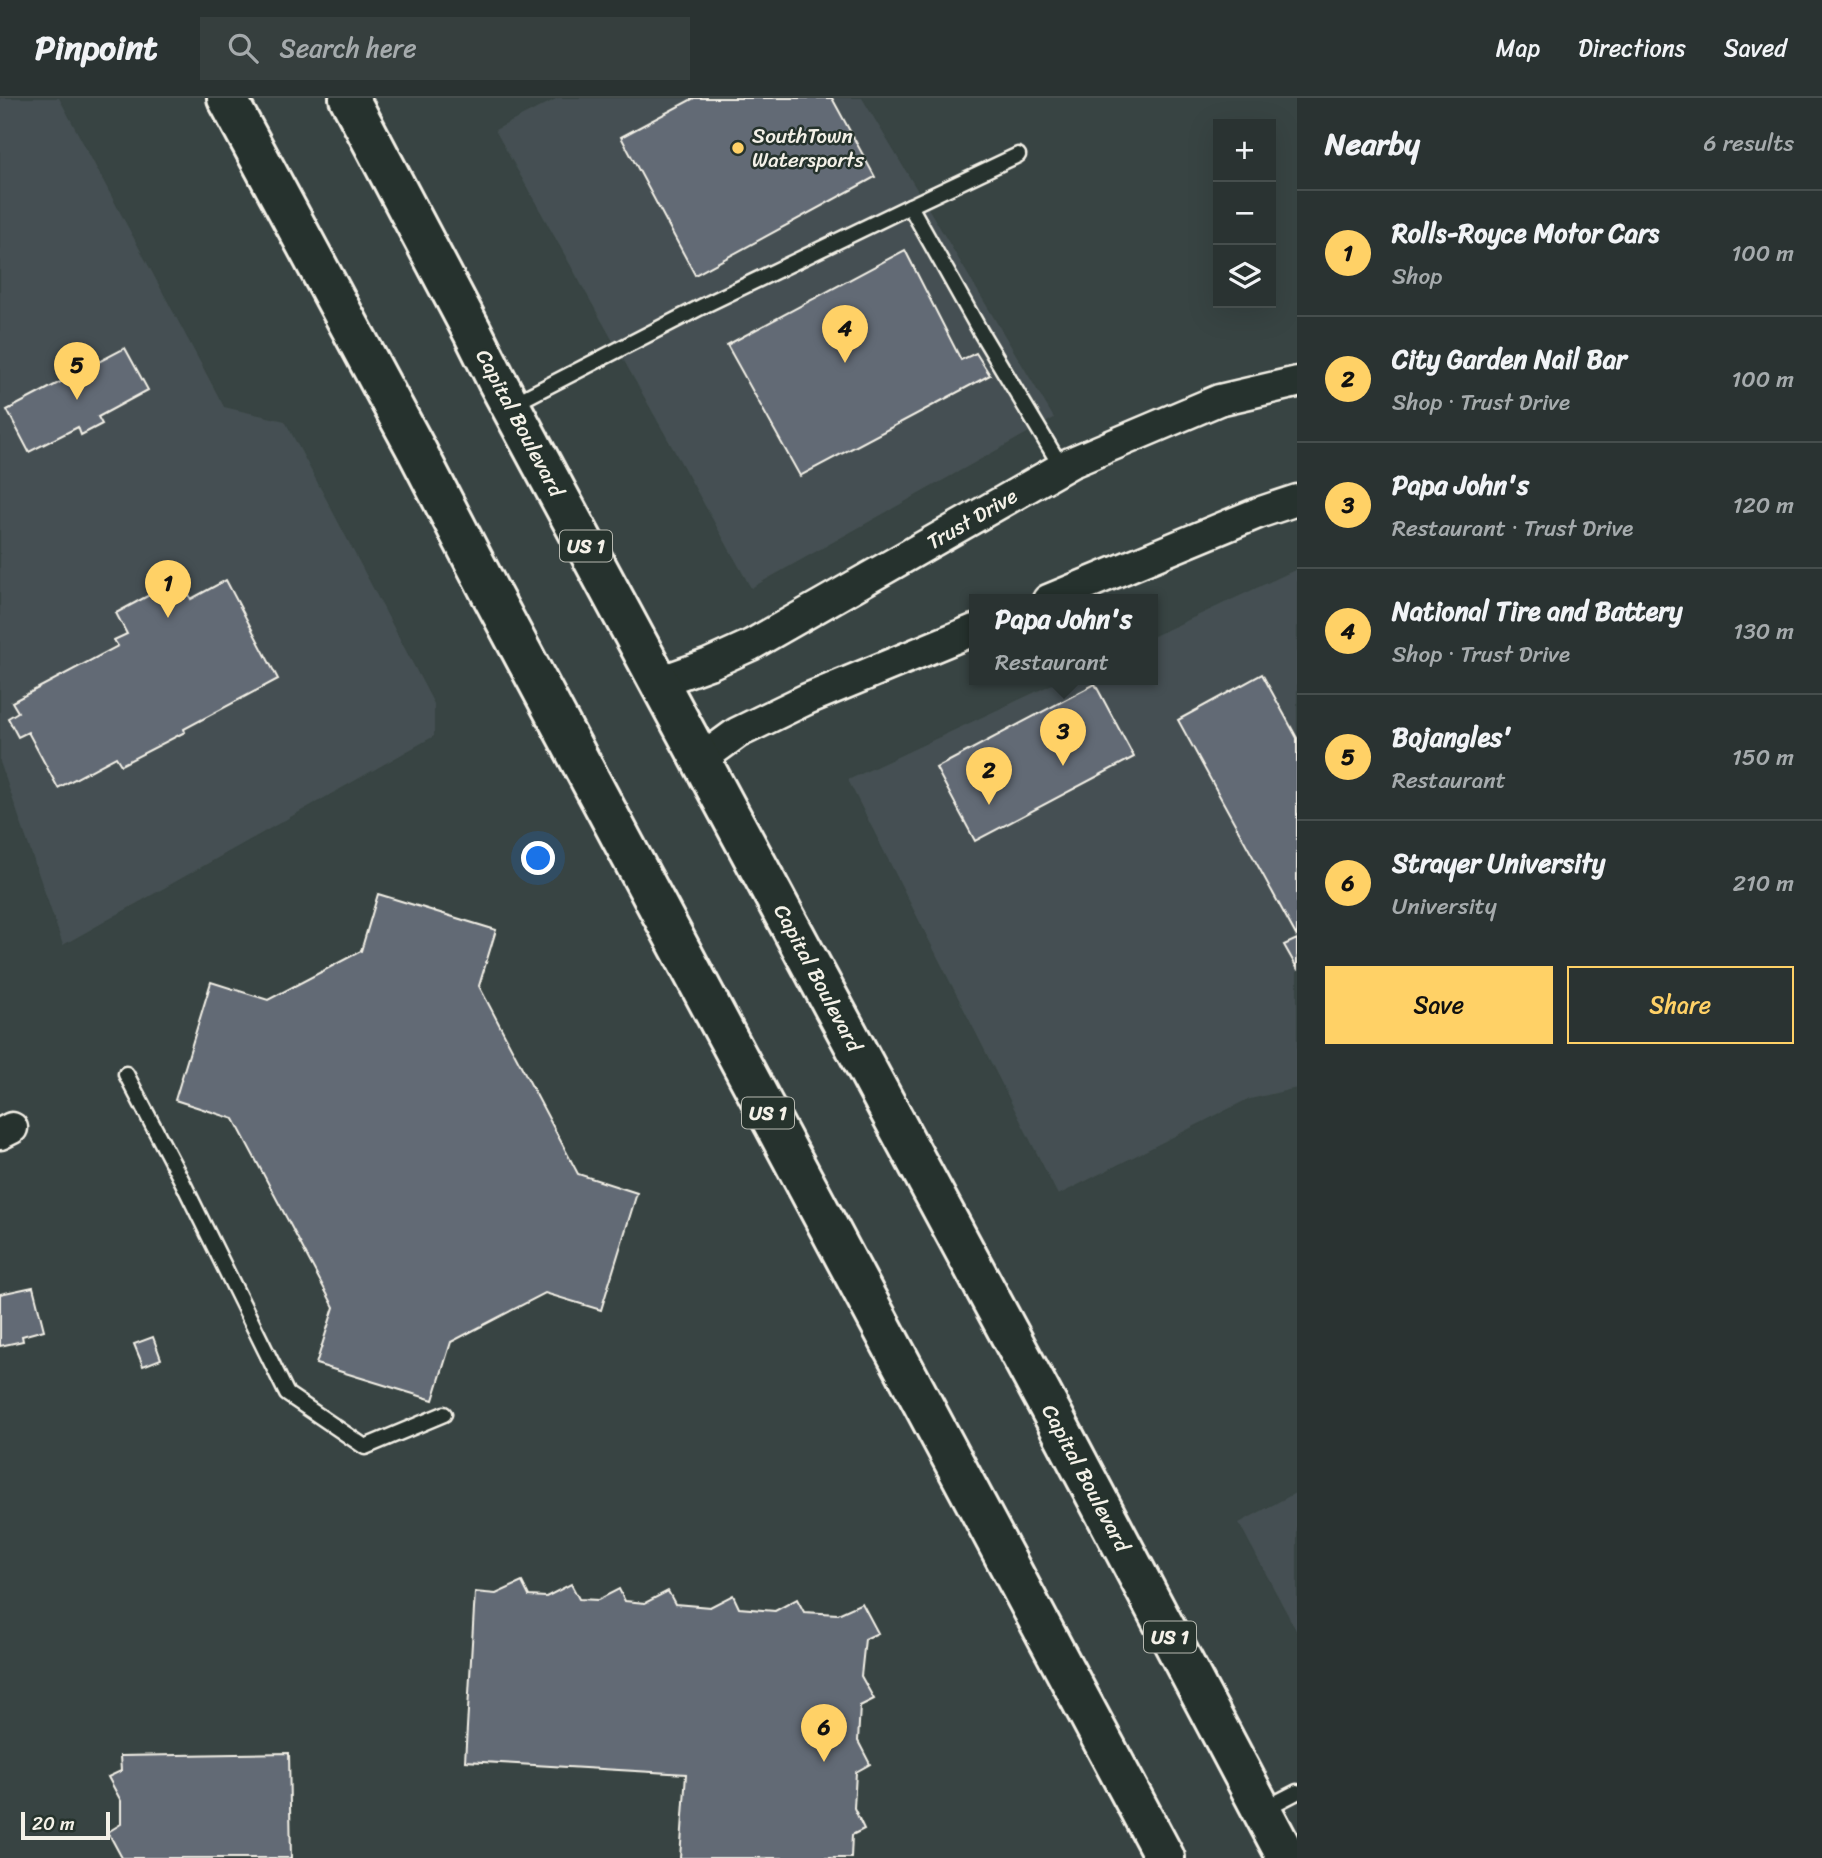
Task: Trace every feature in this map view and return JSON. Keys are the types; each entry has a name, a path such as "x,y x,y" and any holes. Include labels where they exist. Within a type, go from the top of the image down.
{"highway":[{"name":"US 1","path":"227,98 1165,1858"},
{"name":"Capital Boulevard","path":"349,98 510,406 1054,1417 1287,1858"}],"street":[{"name":"Trust Drive","path":"659,682 751,645 1070,463 1219,400 1297,382"},
{"path":"1062,594 1297,499"},
{"path":"700,760 737,733 807,699 969,632"}],"lane":[{"path":"510,406 702,306 1018,155"},
{"path":"910,206 980,331 1062,468"},
{"path":"126,1074 287,1394 365,1447 444,1414"},
{"path":"1262,1811 1297,1792"}],"shaded area":[{"path":"0,98 59,98 224,407 285,421 434,704 434,736 63,945 0,762"},
{"path":"558,98 862,98 1054,418 751,588 495,130"},
{"path":"1297,569 1297,1088 1246,1100 1058,1195 848,780 1050,685 1158,685 1158,634"},
{"path":"1297,1492 1297,1632 1239,1523"}],"building":[{"path":"694,98 832,98 875,177 695,275 621,137"},
{"path":"905,250 961,360 976,353 990,375 800,476 727,345"},
{"path":"125,348 148,390 98,417 102,424 81,435 78,427 29,452 7,410 70,377 65,367 86,357 91,366"},
{"path":"181,578 191,599 226,580 278,679 121,765 116,757 58,788 28,732 18,737 8,718 18,712 12,702 118,646 114,640 127,634 116,613"},
{"path":"1262,674 1297,738 1297,937 1178,720"},
{"path":"1093,685 1096,685 1134,757 975,841 936,768"},
{"path":"378,894 496,930 479,986 578,1174 637,1193 601,1310 545,1293 451,1342 433,1400 316,1364 334,1307 234,1119 175,1100 211,982 268,1000 361,951"},
{"path":"1297,939 1297,968 1284,945"},
{"path":"33,1287 44,1330 22,1336 23,1341 0,1346 0,1294"},
{"path":"153,1337 161,1359 143,1366 134,1344"},
{"path":"522,1582 529,1596 546,1597 571,1584 579,1599 598,1600 619,1589 625,1601 645,1603 668,1591 675,1604 710,1607 733,1595 739,1608 775,1611 797,1599 804,1612 838,1614 862,1603 878,1633 865,1639 861,1676 874,1699 860,1706 858,1741 870,1764 856,1772 854,1808 864,1829 852,1835 851,1858 680,1858 686,1774 465,1761 475,1592 496,1594"},
{"path":"289,1753 291,1858 122,1858 108,1832 121,1824 121,1801 108,1777 121,1771 120,1756"}],"place":[{"name":"SouthTown Watersports","path":"738,148"},
{"name":"National Tire and Battery","path":"845,363"},
{"name":"Bojangles'","path":"77,400"},
{"name":"Rolls-Royce Motor Cars","path":"168,618"},
{"name":"Papa John's","path":"1063,766"},
{"name":"City Garden Nail Bar","path":"989,805"},
{"name":"Strayer University","path":"824,1762"}]}
